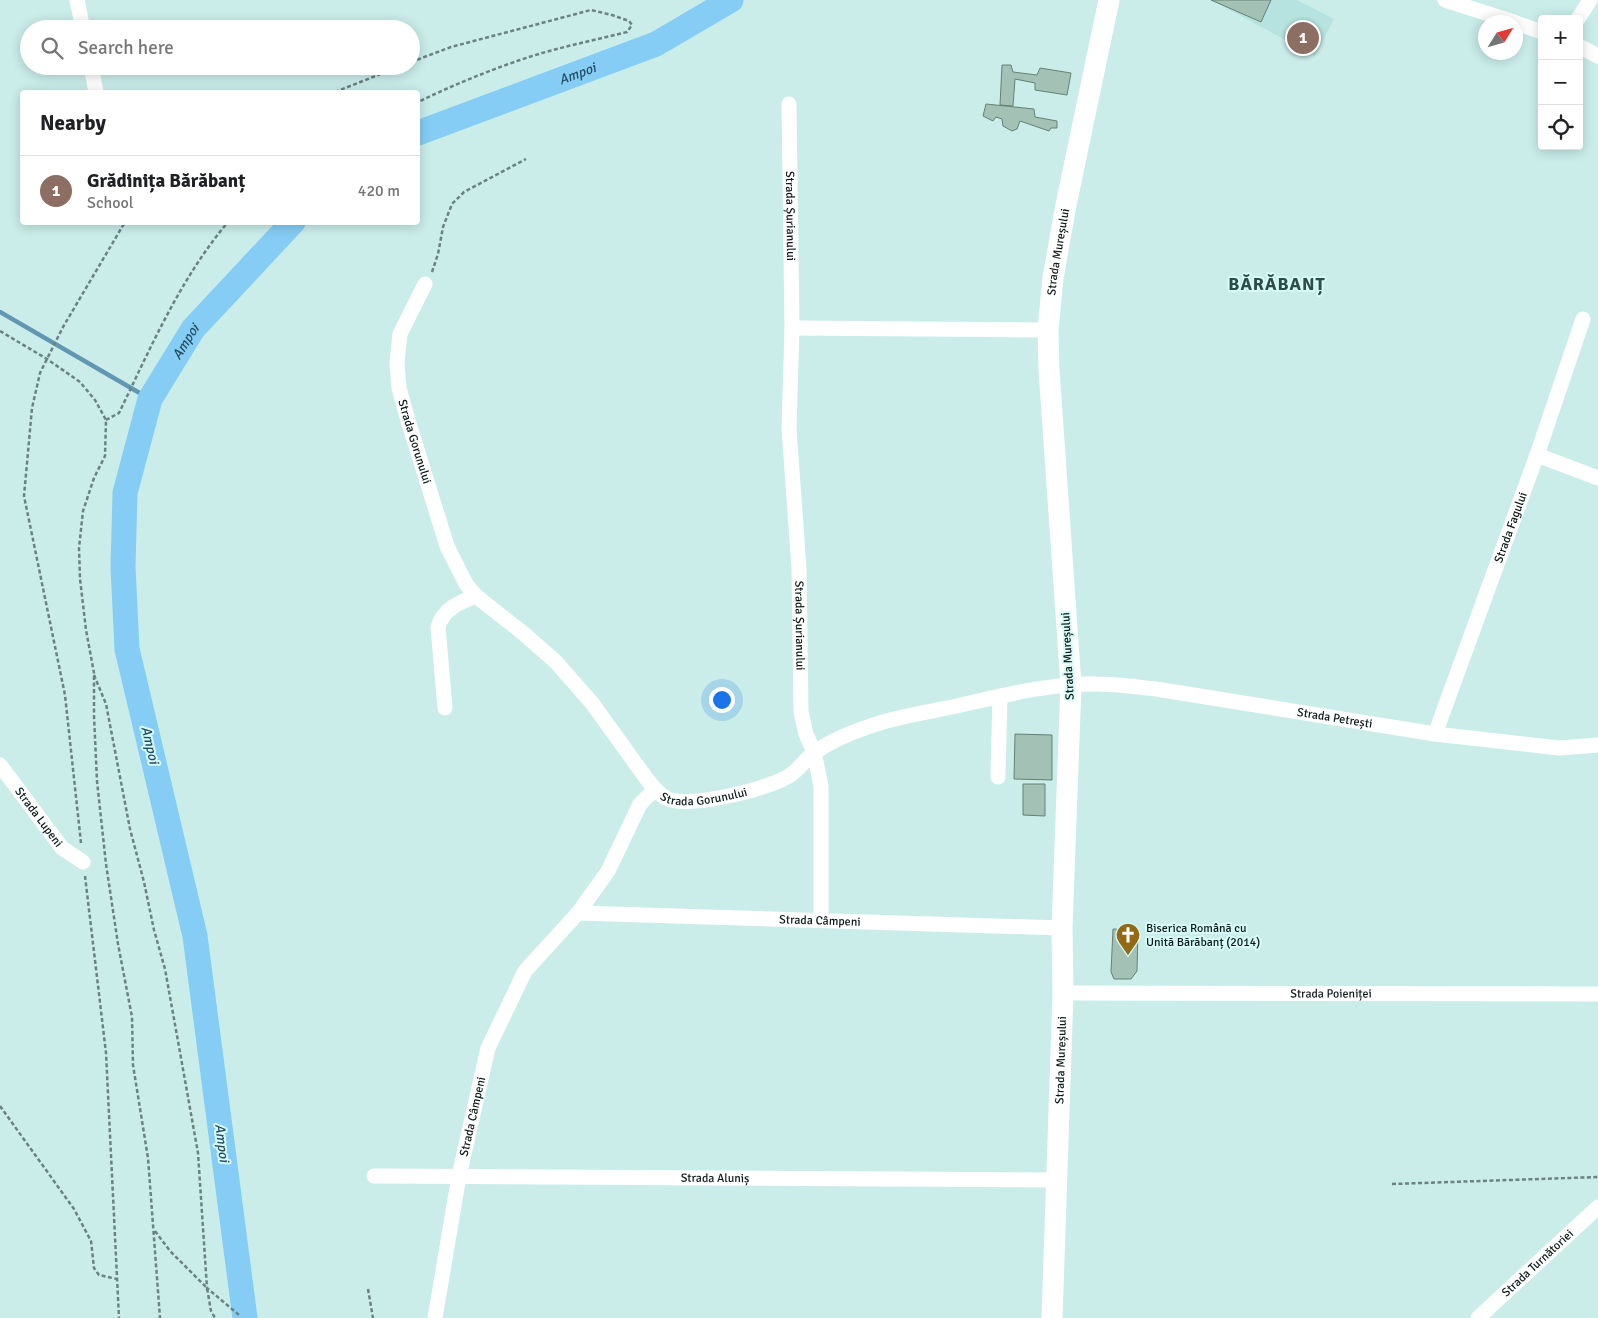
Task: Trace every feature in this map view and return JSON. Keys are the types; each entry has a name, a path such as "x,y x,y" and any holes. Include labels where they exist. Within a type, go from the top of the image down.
{"street":[{"path":"78,0 81,20"},
{"name":"Strada Mureșului","path":"1052,1318 1063,994 1062,928 1071,685 1049,370 1048,330 1053,278 1066,205 1109,0"},
{"path":"1445,0 1491,15"},
{"path":"1581,15 1590,0"},
{"path":"1523,26 1538,31"},
{"path":"1583,48 1598,56"},
{"path":"93,75 96,90"},
{"name":"Strada Șurianului","path":"790,104 792,328 789,428 799,568 801,712 806,734 814,752 820,786 821,920"},
{"name":"Strada Gorunului","path":"425,284 400,334 396,363 399,388 447,546 466,584 476,596 555,661 592,703 655,789 667,798 685,802 736,794 775,782 791,775 814,752 851,733 884,722 1000,696 1071,685"},
{"name":"Strada Fagului","path":"1435,734 1537,455 1583,319"},
{"path":"792,328 1048,330"},
{"path":"1537,455 1598,478"},
{"path":"445,708 438,627 441,618 448,610 476,596"},
{"name":"Strada Petrești","path":"1071,685 1114,684 1156,689 1435,734 1559,748 1598,745"},
{"path":"998,777 1000,696"},
{"name":"Strada Lupeni","path":"0,765 62,848 83,862"},
{"name":"Strada Câmpeni","path":"435,1318 459,1176 488,1048 524,970 578,913 608,871 640,804 655,789"},
{"name":"Strada Câmpeni","path":"578,913 1062,928"},
{"name":"Strada Poieniței","path":"1063,994 1598,994"},
{"name":"Strada Aluniș","path":"374,1176 1056,1180"},
{"name":"Strada Turnătoriei","path":"1478,1318 1598,1207"}],"path":[{"path":"420,59 450,47 591,10 629,21 632,25 627,32 600,37 520,60 449,87 420,101"},
{"path":"340,90 378,75"},
{"path":"425,284 434,267 443,226 452,204 464,192 526,159"},
{"path":"119,1318 106,1053 65,695 24,496 32,408 40,373 63,327 123,225"},
{"path":"106,420 119,413 171,308 206,248 225,225"},
{"path":"0,331 47,359 80,382 95,400 106,420 105,456 94,478 84,511 79,548 80,579 86,630 94,673 97,772 105,855 118,944 132,1017 133,1065 148,1158 160,1318"},
{"path":"94,673 106,704 130,829 166,978 198,1154 207,1288 211,1311 215,1318"},
{"path":"0,1106 74,1209 92,1241 94,1268 99,1275 117,1279"},
{"path":"1392,1184 1598,1177"},
{"path":"154,1230 176,1257 207,1288 239,1315"},
{"path":"368,1289 373,1318"}],"shaded area":[{"path":"1211,0 1297,0 1334,19 1315,56"}],"building":[{"path":"1211,0 1271,0 1261,22"},
{"path":"1002,65 1011,65 1013,72 1037,75 1040,68 1071,73 1067,95 1035,90 1035,83 1015,79 1013,106 1000,105"},
{"path":"986,104 1034,109 1035,117 1057,121 1057,128 1051,128 1049,131 1020,121 1017,129 1012,131 1003,126 1002,119 996,117 993,121 983,116"},
{"path":"1015,734 1052,735 1052,780 1014,779"},
{"path":"1023,784 1045,784 1045,816 1023,815"},
{"path":"1113,929 1138,930 1137,971 1131,979 1114,979 1111,972"}],"waterway":[{"name":"Ampoi","path":"420,132 656,44 731,0"},
{"name":"Ampoi","path":"245,1318 195,936 127,649 123,567 125,493 150,399 193,329 290,225"},
{"path":"0,312 150,399"}],"place":[{"name":"Grădinița Bărăbanț","path":"1303,38"},
{"name":"Biserica Română cu Unită Bărăbanț (2014)","path":"1128,956"}],"district":[{"name":"BĂRĂBANȚ","path":"1277,284"}]}
